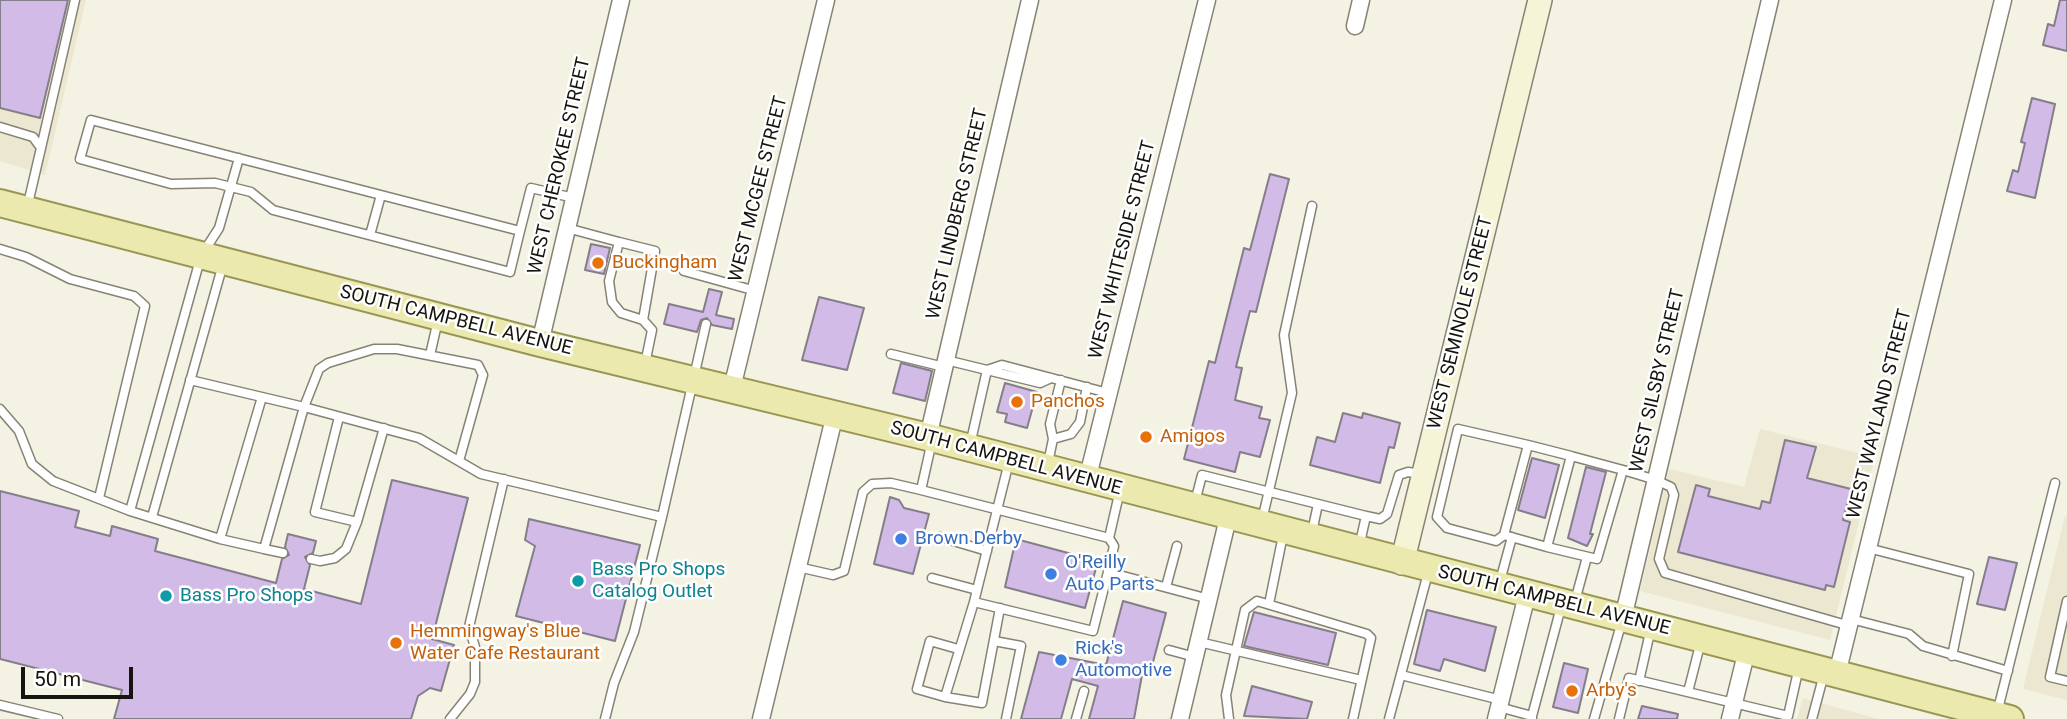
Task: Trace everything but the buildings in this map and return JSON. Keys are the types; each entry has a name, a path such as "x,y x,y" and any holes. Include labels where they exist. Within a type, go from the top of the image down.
{"main road":[{"name":"SOUTH CAMPBELL AVENUE","path":"0,204 540,343 970,448 1228,518 2003,717"}],"street":[{"name":"WEST CHEROKEE STREET","path":"540,343 621,0"},
{"name":"WEST MCGEE STREET","path":"732,388 826,0"},
{"name":"WEST LINDBERG STREET","path":"930,438 1030,0"},
{"name":"WEST WHITESIDE STREET","path":"1087,480 1207,0"},
{"path":"1355,26 1361,0"},
{"name":"WEST SEMINOLE STREET","path":"1402,563 1424,474 1447,426 1519,84 1540,0"},
{"name":"WEST SILSBY STREET","path":"1623,618 1770,0"},
{"name":"WEST WAYLAND STREET","path":"1821,669 1850,622 2003,0"},
{"path":"761,719 835,414"},
{"path":"1180,719 1228,518"},
{"path":"1499,708 1527,595"},
{"path":"1731,711 1747,650"}],"lane":[{"path":"27,211 75,0"},
{"path":"520,231 90,120 80,159 171,184 215,183 251,192 273,210 510,272 531,188 574,198"},
{"path":"0,127 33,137 41,148"},
{"path":"152,517 190,380 212,259 239,158"},
{"path":"370,235 381,195"},
{"path":"1269,604 1272,529 1269,492 1292,393 1284,335 1286,314 1312,206"},
{"path":"567,228 655,251 643,320"},
{"path":"619,242 609,281 612,302 621,313 643,320 652,330 644,367"},
{"path":"0,249 26,257 69,279 134,296 145,306 99,498"},
{"path":"130,511 212,259"},
{"path":"684,271 756,291"},
{"path":"716,290 719,280"},
{"path":"430,355 439,317"},
{"path":"605,719 614,683 634,632 696,379 706,324"},
{"path":"264,549 314,376 328,363 385,347 478,365 483,375 459,461"},
{"path":"891,354 987,370 1002,365 1108,393"},
{"path":"970,448 987,370"},
{"path":"1046,469 1052,439 1049,424 1056,379"},
{"path":"190,380 419,438 481,474 662,517"},
{"path":"1052,439 1071,434 1080,422 1087,387"},
{"path":"220,539 262,397"},
{"path":"0,410 19,431 32,464 40,474 130,511 220,539 283,553"},
{"path":"339,417 315,512 357,522"},
{"path":"1623,470 1597,559 1508,536 1496,541 1447,528 1437,517 1447,426 1623,470 1671,487 1674,495 1659,564"},
{"path":"311,559 335,558 346,549 357,522 384,428"},
{"path":"921,490 930,438"},
{"path":"1498,587 1528,445"},
{"path":"1547,547 1571,456"},
{"path":"945,697 974,602 1010,459"},
{"path":"1193,508 1202,475 1380,519 1387,514 1399,475 1408,472 1424,474"},
{"path":"450,719 470,694 475,682 475,647 468,627 504,480"},
{"path":"798,567 833,575 844,571 863,492 872,484 891,483 997,509 1109,538 1114,546 1093,631 974,602"},
{"path":"2003,717 2008,671 2054,483"},
{"path":"1109,538 1120,489"},
{"path":"1310,539 1318,504"},
{"path":"1358,551 1366,516"},
{"path":"940,537 987,551"},
{"path":"1166,587 1177,546"},
{"path":"1868,548 1969,574 1952,656"},
{"path":"1401,676 1532,717 1568,605 1587,556"},
{"path":"1637,559 1659,564 1665,573 1850,622 1909,634 1923,646 2008,671"},
{"path":"1390,719 1429,569"},
{"path":"1108,572 1209,599"},
{"path":"932,578 977,590"},
{"path":"1230,719 1226,695 1245,610 1257,601 1367,634 1371,638 1353,719"},
{"path":"2067,601 2050,677 2067,681"},
{"path":"958,649 930,641 917,689 982,703 1000,608"},
{"path":"1594,719 1623,618"},
{"path":"1639,681 1651,625"},
{"path":"1688,692 1702,638"},
{"path":"994,641 1021,646 1006,719"},
{"path":"1169,650 1236,652 1361,680"},
{"path":"1619,719 1629,678 1688,692 1731,711 1788,716 1821,669"},
{"path":"1812,719 1821,669"},
{"path":"1076,719 1084,691"},
{"path":"0,705 58,719"}],"shaded area":[{"path":"0,0 86,0 45,175 0,161"},
{"path":"1760,429 1875,457 1830,640 1640,591 1669,469 1744,487"},
{"path":"2065,516 2067,517 2067,700 2023,689"},
{"path":"1803,698 1878,719 1797,719"}],"place":[{"name":"Buckingham","path":"598,263"},
{"name":"Panchos","path":"1017,402"},
{"name":"Amigos","path":"1146,437"},
{"name":"Brown Derby","path":"901,539"},
{"name":"O'Reilly Auto Parts","path":"1051,574"},
{"name":"Bass Pro Shops Catalog Outlet","path":"578,581"},
{"name":"Bass Pro Shops","path":"166,596"},
{"name":"Hemmingway's Blue Water Cafe Restaurant","path":"396,643"},
{"name":"Rick's Automotive","path":"1061,660"},
{"name":"Arby's","path":"1572,691"}]}
